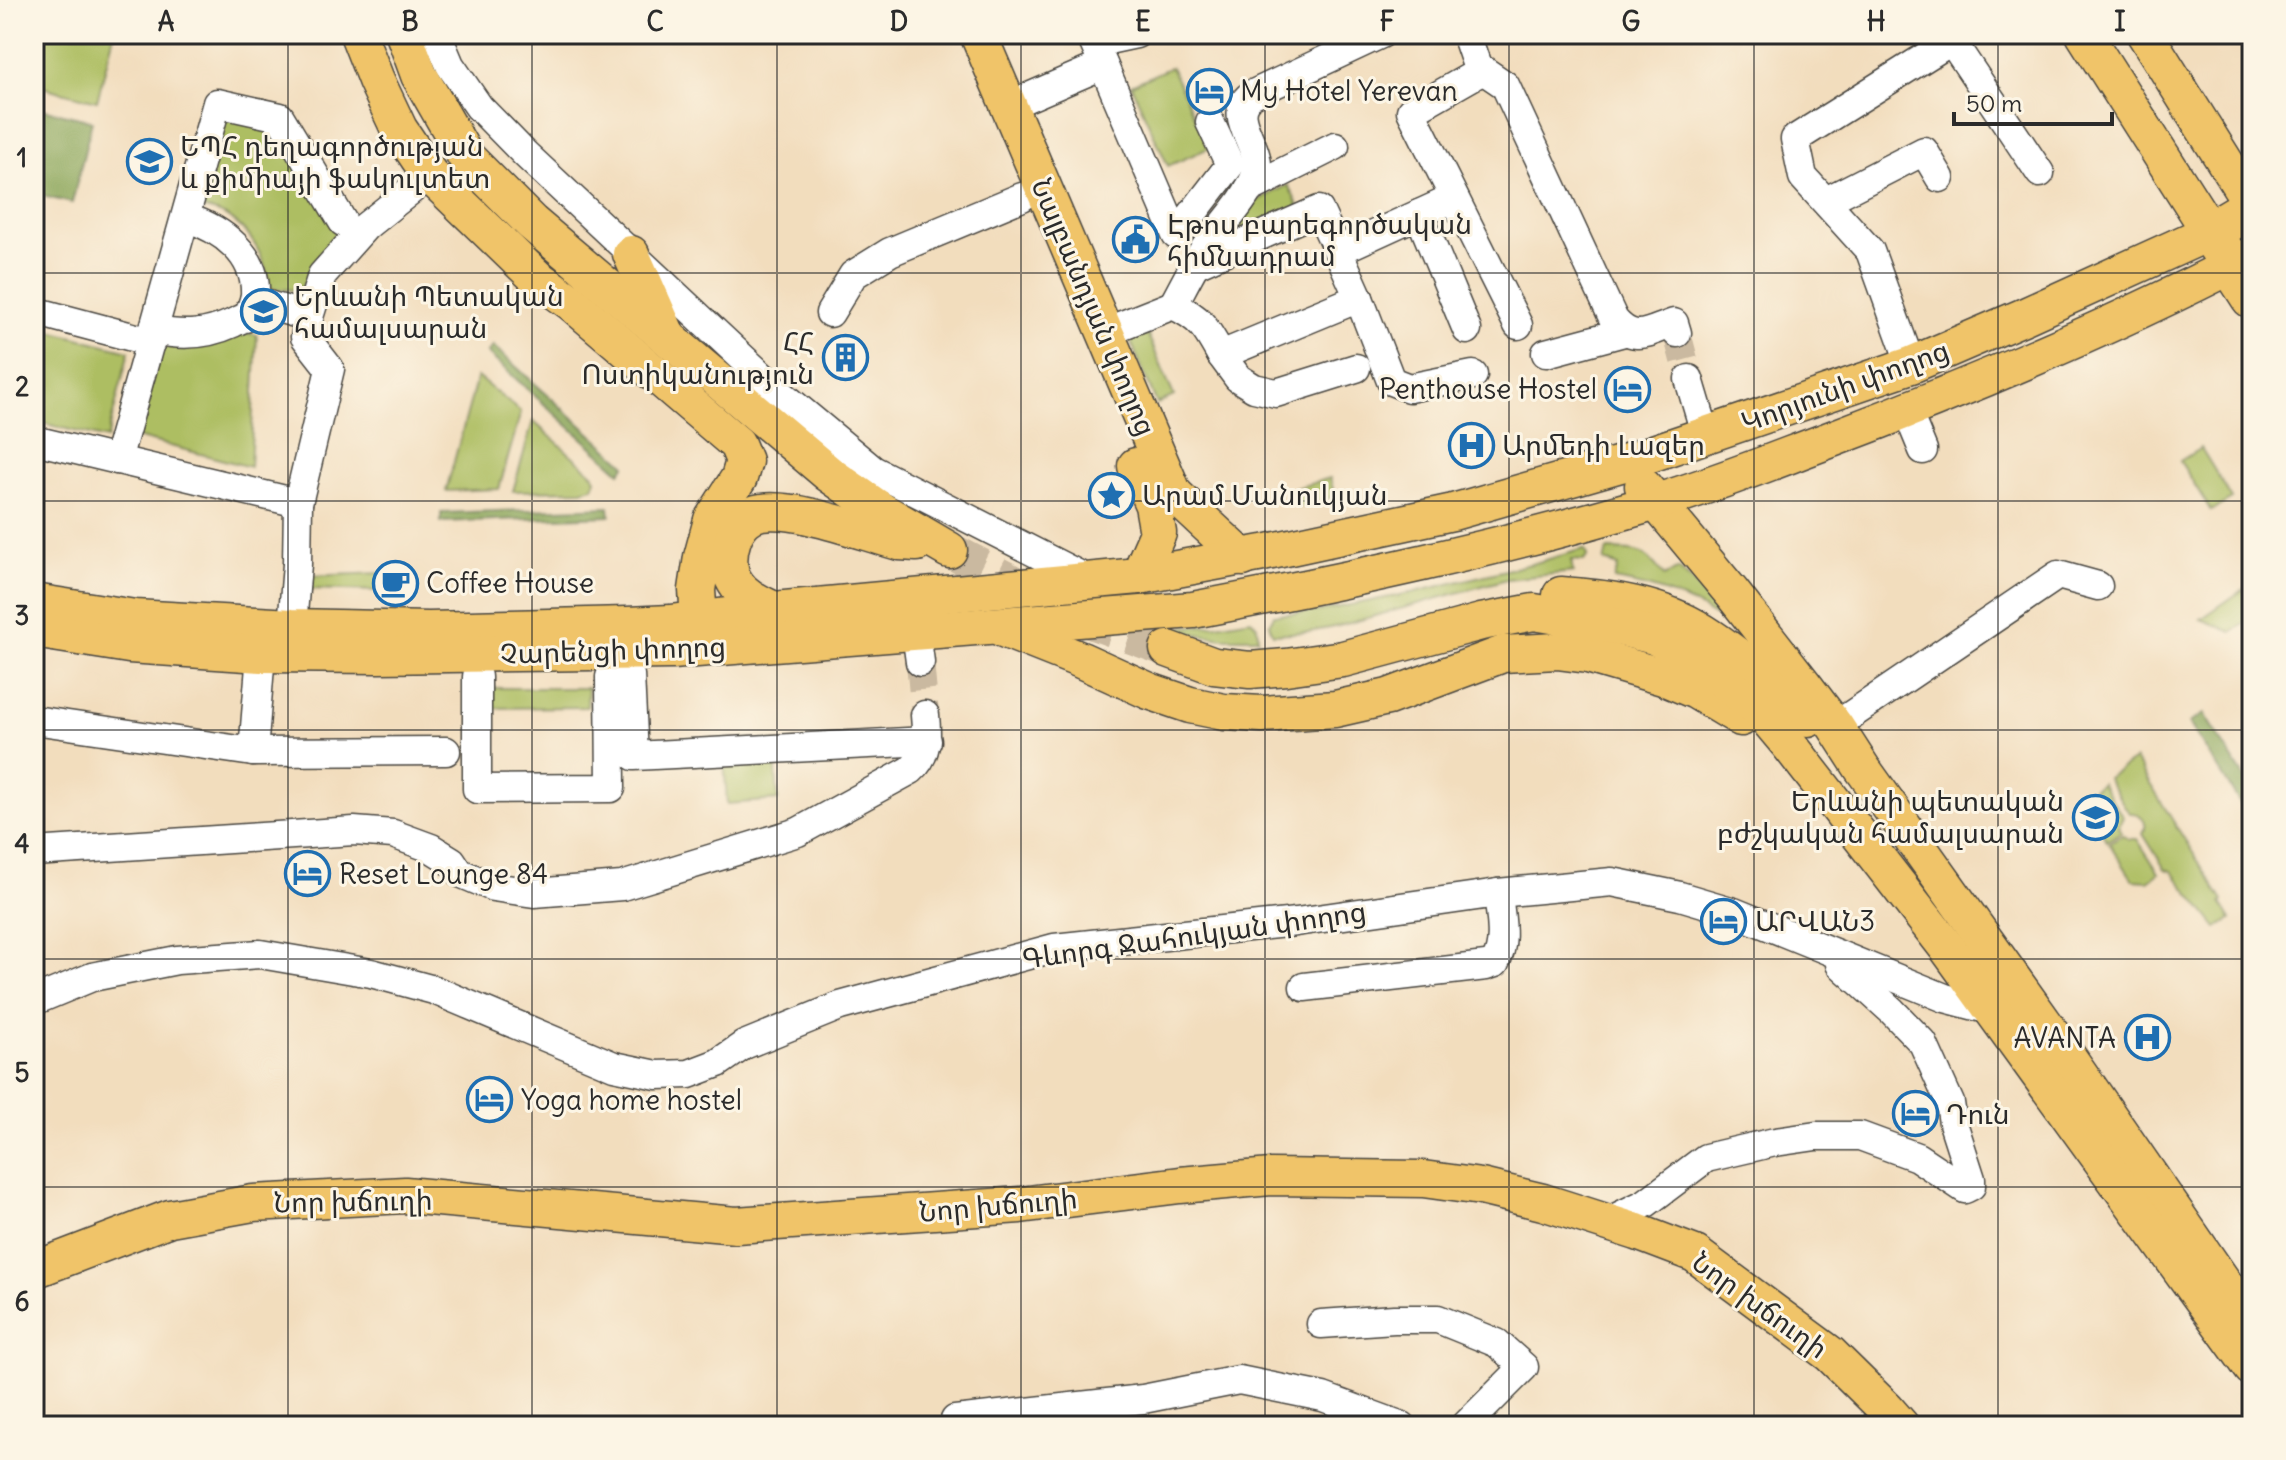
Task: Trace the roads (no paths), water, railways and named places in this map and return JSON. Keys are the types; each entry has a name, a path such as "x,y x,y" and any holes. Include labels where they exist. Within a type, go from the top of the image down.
{"highway":[{"name":"Կորյունի փողոց","path":"2236,263 2252,206"}],"main road":[{"path":"358,34 399,129 430,175 529,271 572,303 737,444 744,461 739,478 712,520 697,590 699,619"},
{"path":"404,34 419,75 466,157 532,223 829,474 882,511 944,548 899,542 787,510 758,512 743,524 733,539 730,569 735,582 748,597 774,610"},
{"name":"Նալբանդյան փողոց","path":"952,34 1153,505 1158,533 1139,576"},
{"name":"Նալբանդյան փողոց","path":"978,34 1174,494 1243,558"},
{"path":"2084,34 2236,263"},
{"path":"2145,34 2252,206"},
{"path":"631,254 670,342"},
{"name":"Կորյունի փողոց","path":"1139,576 1243,558 1453,512 1706,436 1911,365 2025,316 2236,263"},
{"name":"Կորյունի փողոց","path":"1193,610 1455,554 1657,502 1907,411 2086,336 2236,263"},
{"path":"572,303 670,342"},
{"path":"1624,463 1732,593 1835,726 2252,1324"},
{"name":"Չարենցի փողոց","path":"34,602 135,618 292,627 444,630 641,625 1139,576"},
{"path":"1862,768 1784,695 1702,631 1660,612 1611,599 1535,596 1478,603 1328,642 1212,654 1168,649 1214,666 1250,670 1274,668 1343,659 1468,625 1534,612 1654,636 1698,660 1760,710 1824,790 1994,1011 2252,1368"},
{"name":"Չարենցի փողոց","path":"34,630 129,645 261,654 918,647 994,625 1193,610"},
{"path":"1081,660 1155,672 1225,690 1247,692 1333,687 1432,655 1534,612"},
{"path":"994,625 1149,691 1190,705 1224,712 1262,714 1335,709 1388,697 1503,654 1557,651 1588,655 1663,677 1696,691 1742,719 1824,790"},
{"name":"Նոր խճուղի","path":"34,1270 170,1218 253,1203 405,1195 736,1225 1020,1205 1271,1177 1423,1179 1481,1187 1543,1202 1695,1254 1830,1354 1901,1426"}],"street":[{"path":"437,34 450,65 479,107 780,393 873,470 1093,582"},
{"path":"1136,34 1094,43 1176,235 1230,165 1210,122"},
{"path":"1466,34 1477,66 1505,85 1614,320 1624,332 1636,336 1674,323 1677,333"},
{"path":"1105,332 1173,305 1196,264 1249,189 1257,163 1241,116 1243,103 1251,95 1366,37"},
{"path":"1911,365 1870,251 1803,177 1795,139 1949,38 2040,173"},
{"path":"1008,106 1103,65"},
{"path":"1483,70 1411,111 1518,325"},
{"path":"117,460 217,103 280,117 343,222"},
{"path":"1249,189 1335,146"},
{"path":"1826,201 1924,151 1940,178"},
{"path":"292,627 298,503 330,369 305,337 309,317 322,275 366,226 430,175"},
{"path":"830,313 853,275 890,252 1022,197"},
{"path":"1338,251 1454,198"},
{"path":"1196,264 1319,210 1359,298 1391,381 1409,388 1473,375"},
{"path":"1419,214 1467,330"},
{"path":"34,311 153,336 197,334 220,329 244,318 254,301 256,279 243,254 225,235 206,223 187,218"},
{"path":"1221,355 1359,298"},
{"path":"254,301 309,317"},
{"path":"1173,305 1205,325 1238,378 1254,388 1276,393 1356,368"},
{"path":"1546,353 1624,332"},
{"path":"1689,379 1706,436"},
{"path":"1907,411 1923,450"},
{"path":"34,440 298,503"},
{"path":"1835,726 2058,575 2098,586"},
{"path":"477,677 477,789 611,788 610,677 619,652"},
{"path":"34,852 354,831 393,834 431,848 452,861 460,873 493,887 534,893 622,886 798,832 918,764 926,728 634,756 630,675 619,652"},
{"path":"253,752 261,654"},
{"path":"34,720 253,752 446,751"},
{"name":"Գևորգ Ջահուկյան փողոց","path":"34,1001 106,974 177,960 260,954 371,973 434,990 614,1066 657,1075 689,1074 718,1063 744,1045 840,1006 1054,948 1296,922 1498,893 1612,882 1680,896 1734,912 1945,998 1994,1011"},
{"path":"1304,987 1495,963 1502,944 1498,893"},
{"path":"1607,1222 1646,1203 1706,1158 1816,1136 1860,1136 1917,1157 1965,1189 1971,1186 1950,1103 1923,1043 1860,981 1815,945"},
{"path":"1321,1324 1438,1319 1497,1343 1524,1367 1481,1422"},
{"path":"955,1420 1143,1399 1239,1380 1323,1397 1402,1426"}],"tunnel":[{"path":"1677,333 1689,379"},
{"path":"949,550 1033,593"},
{"path":"1079,617 1168,649"},
{"path":"920,662 925,715"}],"place":[{"name":"My Hotel Yerevan","path":"1209,91"},
{"name":"ԵՊՀ դեղագործության և քիմիայի ֆակուլտետ","path":"149,162"},
{"name":"Էթոս բարեգործական հիմնադրամ","path":"1136,240"},
{"name":"Երևանի Պետական համալսարան","path":"263,312"},
{"name":"ՀՀ Ոստիկանություն","path":"845,358"},
{"name":"Penthouse Hostel","path":"1628,389"},
{"name":"Արմեդի Լազեր","path":"1471,445"},
{"name":"Արամ Մանուկյան","path":"1111,495"},
{"name":"Coffee House","path":"395,583"},
{"name":"Երևանի պետական բժշկական համալսարան","path":"2095,817"},
{"name":"Reset Lounge 84","path":"308,874"},
{"name":"ԱՐՎԱՆ3","path":"1724,921"},
{"name":"AVANTA","path":"2147,1038"},
{"name":"Yoga home hostel","path":"490,1100"},
{"name":"Դուն","path":"1915,1114"}]}
